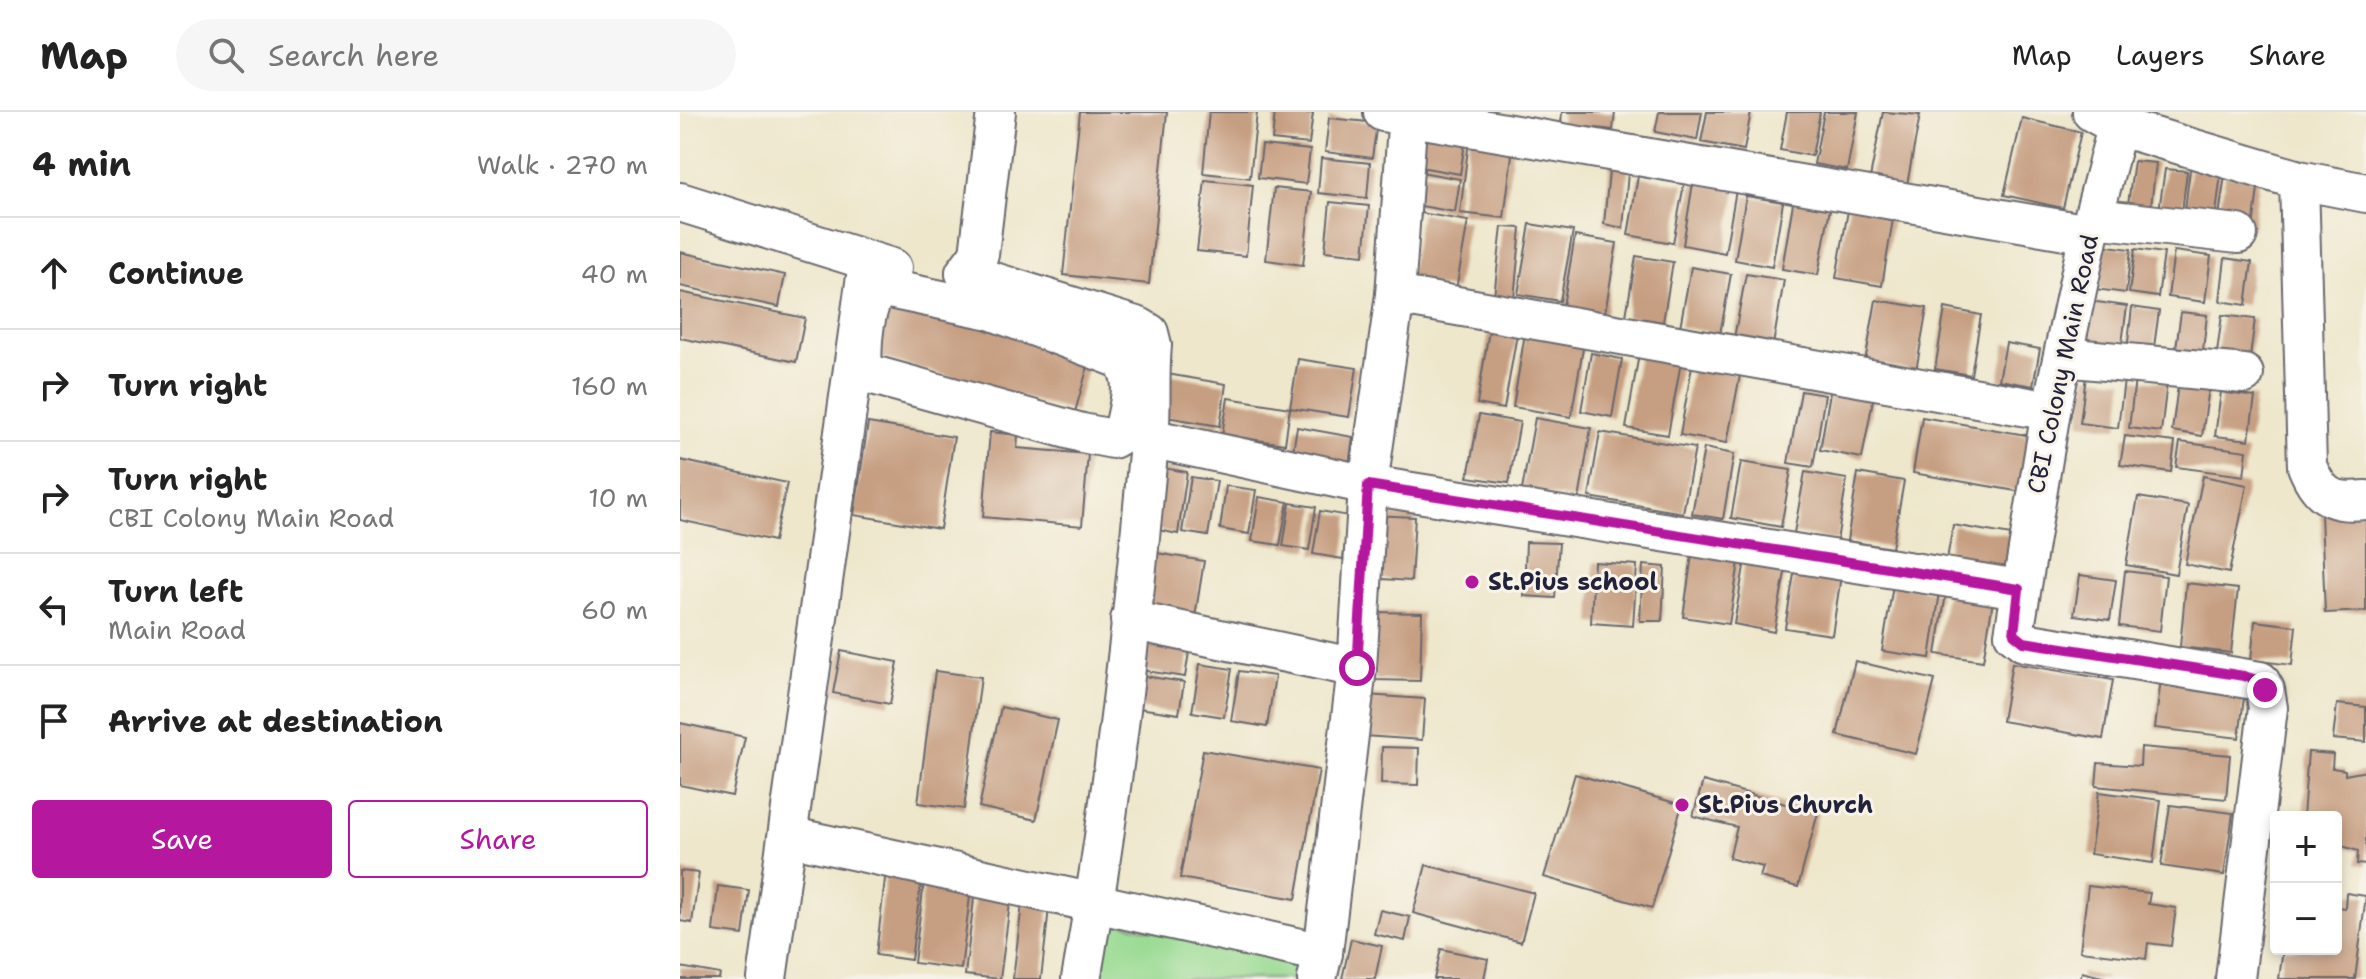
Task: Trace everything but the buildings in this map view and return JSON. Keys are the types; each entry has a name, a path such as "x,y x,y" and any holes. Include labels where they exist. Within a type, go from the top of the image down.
{"street":[{"path":"981,290 979,254 996,112"},
{"path":"788,836 1095,902 1320,966 1357,668 1368,485 1395,295 1400,113 2092,226 2238,234"},
{"path":"2110,117 2299,180 2366,193"},
{"name":"CBI Colony Main Road","path":"2017,604 2051,411 2092,226 2110,117"},
{"path":"2299,180 2307,466 2315,486 2327,496 2345,502 2366,500"},
{"path":"680,202 868,262 946,278 981,290 1149,333 1152,345 1149,438 1130,620 1095,902 1081,979"},
{"path":"767,979 868,262"},
{"path":"879,287 981,290 1121,359 1131,372 1132,385 1123,433 1113,439 1082,433 873,375 863,368 862,354 872,297 879,287"},
{"path":"1395,295 2051,411"},
{"path":"2063,357 2244,374"},
{"path":"1149,438 1368,485 2017,604 2014,634 2024,642 2260,681 2268,708 2235,979"},
{"path":"1130,620 1357,668"}],"green space":[{"path":"1105,920 1307,963 1303,979 1094,979"}],"place":[{"name":"St.Pius school","path":"1472,582"},
{"name":"St.Pius Church","path":"1682,805"}],"route":[{"path":"1357,668 1368,485 2019,589 2014,634 2024,642 2244,676 2260,681 2265,690"}]}
